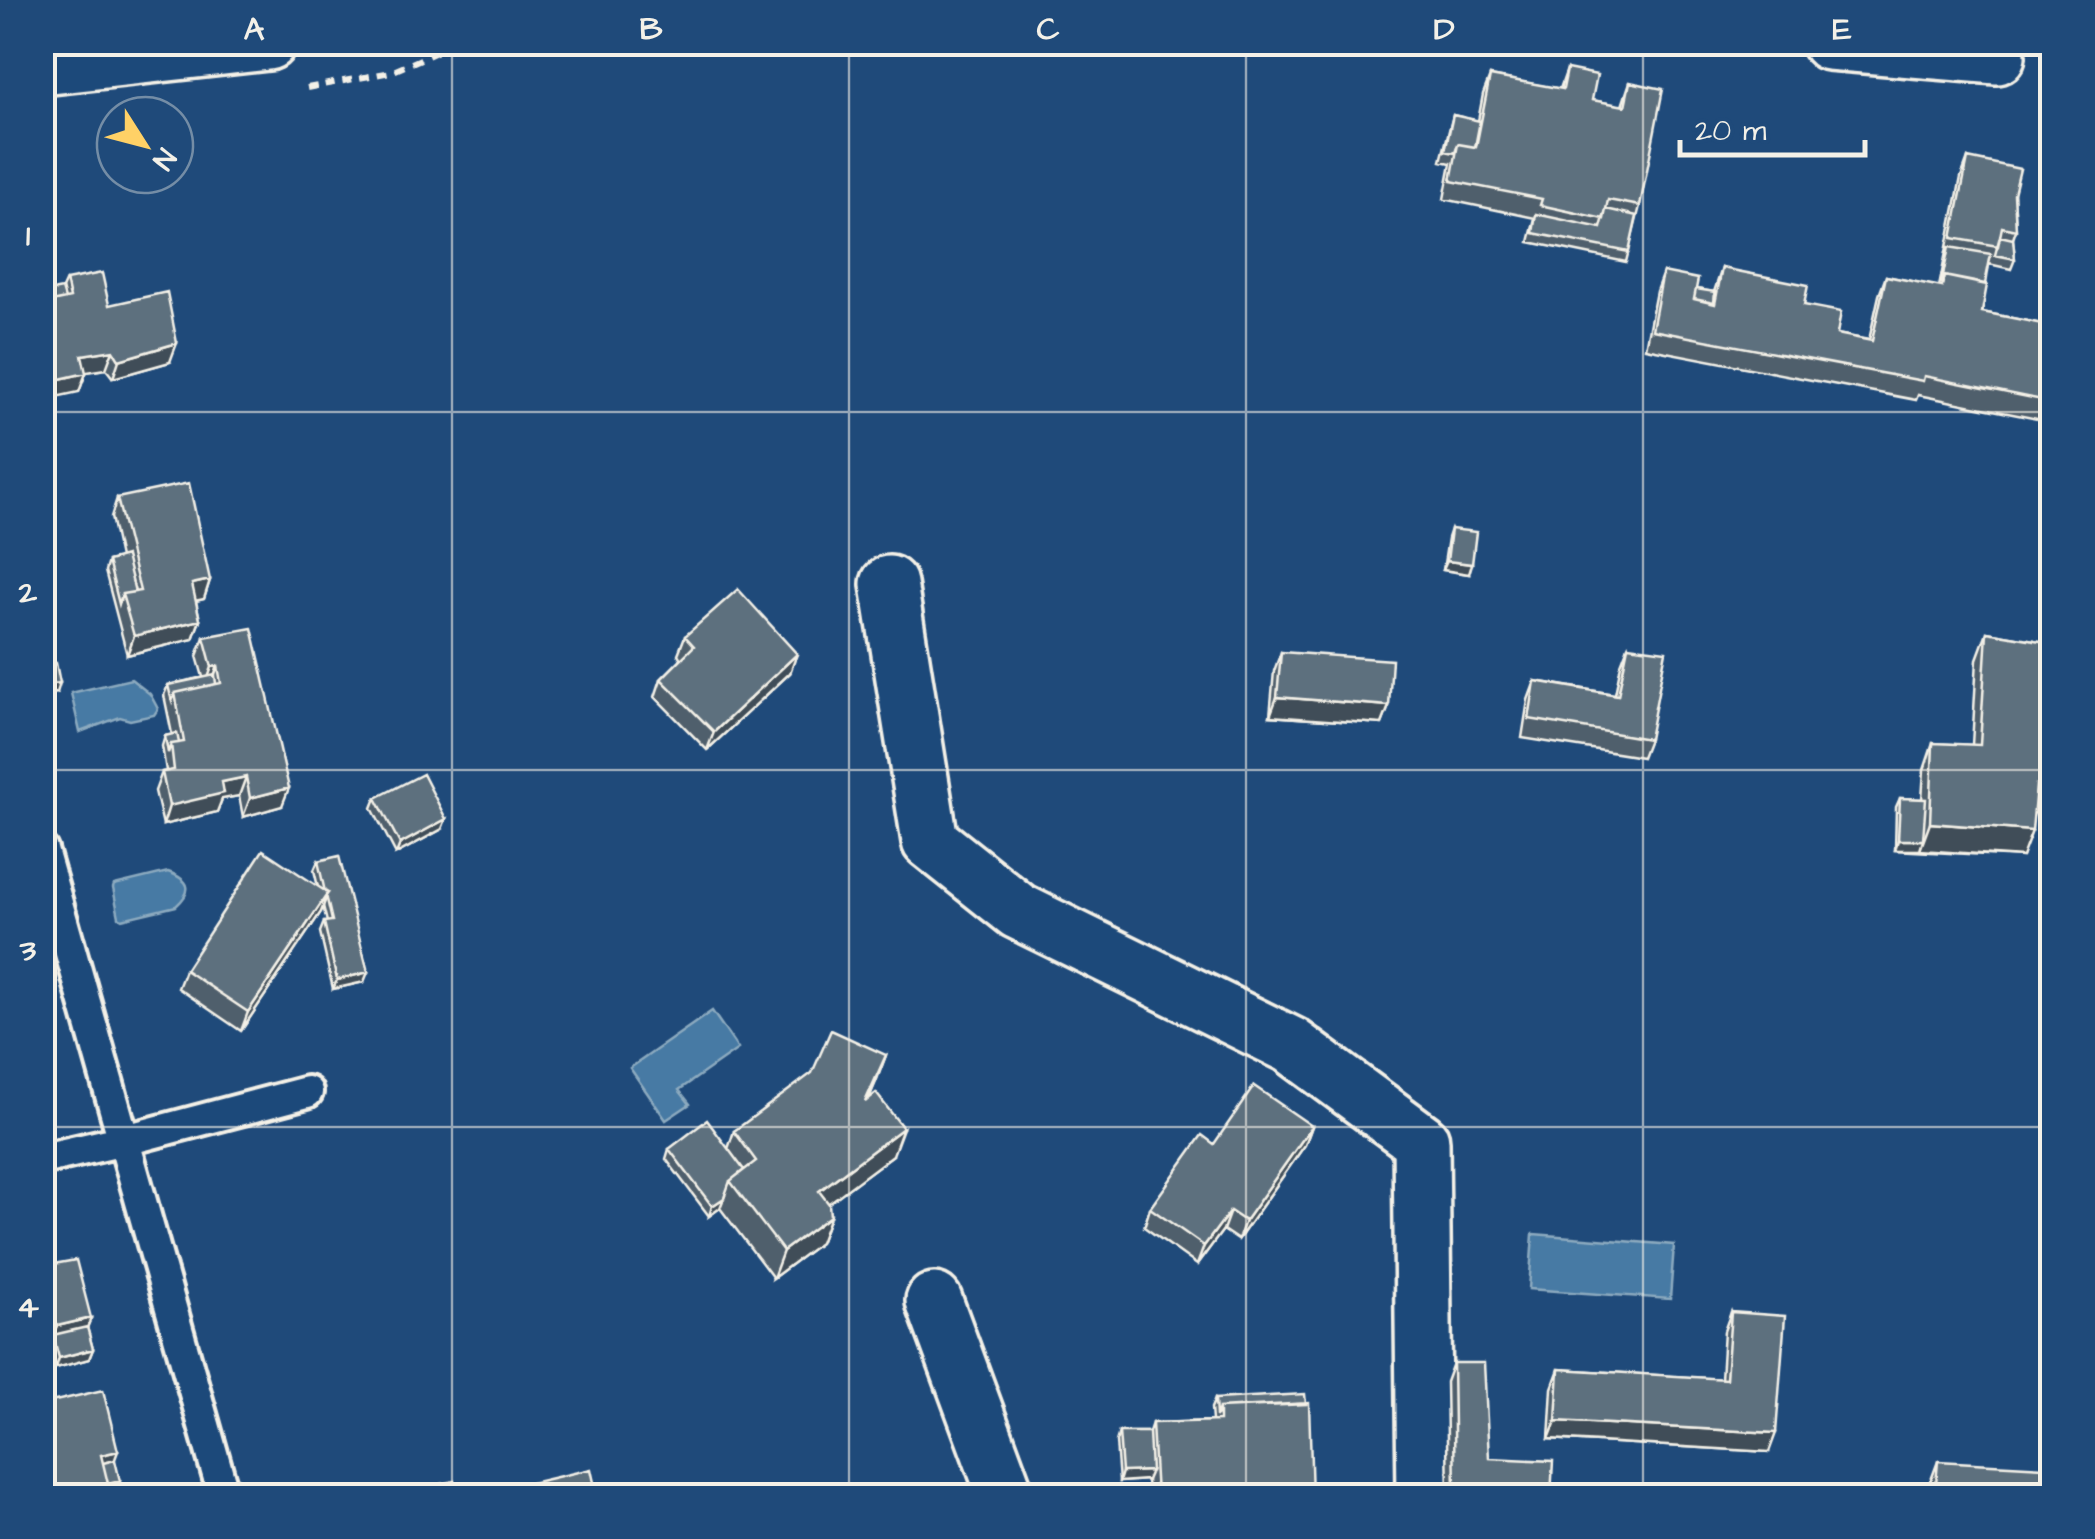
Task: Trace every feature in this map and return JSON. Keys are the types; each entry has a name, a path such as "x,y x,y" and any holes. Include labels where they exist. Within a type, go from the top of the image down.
{"street":[{"path":"42,67 268,42"},
{"path":"1829,42 1997,56"},
{"path":"889,584 930,841 1018,911 1292,1045 1420,1141 1425,1496"},
{"path":"934,1301 1006,1496"}],"lane":[{"path":"42,850 224,1496"},
{"path":"42,1159 307,1092"}],"water":[{"path":"131,679 150,694 158,709 154,715 130,720 120,717 80,732 71,693"},
{"path":"168,872 187,886 176,906 119,917 114,885"},
{"path":"712,1011 738,1049 679,1090 690,1104 666,1120 630,1068"},
{"path":"1533,1234 1674,1245 1670,1299 1529,1289"}],"building":[{"path":"1567,69 1597,75 1592,100 1625,106 1630,82 1663,89 1640,206 1608,200 1604,219 1540,205 1542,199 1451,181 1458,144 1476,147 1490,76 1563,89"},
{"path":"1453,115 1480,121 1475,147 1458,144 1455,153 1445,151"},
{"path":"1968,158 2020,169 2014,194 2016,230 2002,227 1998,246 1952,238"},
{"path":"1606,209 1637,216 1629,252 1533,233 1536,214 1601,228"},
{"path":"2000,236 2013,239 2015,259 1995,255"},
{"path":"1949,247 1991,254 1985,284 1944,276 1941,285"},
{"path":"1722,268 1808,285 1804,305 1841,312 1837,334 1872,341 1886,276 1942,287 1944,276 1987,285 1982,312 2052,326 2052,402 1652,330 1663,272 1698,279 1694,299 1715,304"},
{"path":"102,273 109,305 167,292 177,343 119,360 113,350 82,355 86,373 42,383 42,304 70,298 66,280"},
{"path":"62,289 65,299 42,304 42,293"},
{"path":"1696,289 1715,292 1714,303 1694,299"},
{"path":"189,483 210,580 192,584 200,620 134,636 122,594 140,591 117,498"},
{"path":"1451,529 1476,532 1472,564 1447,561"},
{"path":"126,556 135,592 122,594 119,604 108,561"},
{"path":"738,589 797,654 714,732 661,679 694,646 685,636"},
{"path":"252,628 289,788 250,798 246,777 222,782 224,793 169,806 162,772 174,770 171,744 184,742 175,693 221,683 218,666 212,667 204,637"},
{"path":"1987,632 2052,643 2052,787 2036,785 2032,831 1930,823 1933,743 1980,745"},
{"path":"1628,646 1666,651 1649,739 1529,719 1535,681 1618,695"},
{"path":"1281,652 1392,660 1389,706 1277,697"},
{"path":"56,663 60,683 47,685 42,666"},
{"path":"215,675 216,684 175,693 172,702 168,685"},
{"path":"177,733 179,743 171,744 168,753 165,736"},
{"path":"423,774 446,819 400,844 376,798"},
{"path":"1900,798 1926,799 1923,840 1898,840"},
{"path":"263,850 328,893 248,1012 185,970"},
{"path":"339,856 368,972 337,980 324,922 332,921 328,893 318,861"},
{"path":"831,1030 886,1055 865,1102 876,1093 903,1128 819,1191 829,1204 830,1216 783,1251 730,1181 756,1161 734,1131 812,1073"},
{"path":"1254,1086 1312,1126 1245,1221 1230,1211 1204,1246 1150,1208 1202,1135 1214,1144"},
{"path":"707,1120 744,1170 730,1181 724,1198 712,1206 669,1149"},
{"path":"42,1243 48,1265 76,1260 91,1318 57,1326 53,1312 42,1314"},
{"path":"1731,1312 1785,1316 1776,1433 1556,1421 1559,1369 1726,1379"},
{"path":"87,1327 93,1349 59,1358 53,1335"},
{"path":"1453,1363 1484,1363 1489,1458 1553,1461 1551,1496 1455,1493"},
{"path":"103,1390 118,1451 101,1455 111,1496 42,1496 42,1404"},
{"path":"1305,1394 1306,1404 1219,1408 1216,1417 1215,1399"},
{"path":"1309,1403 1312,1496 1156,1496 1152,1423 1219,1421 1219,1408"},
{"path":"1119,1432 1149,1432 1151,1471 1122,1472"},
{"path":"115,1460 120,1481 108,1484 103,1463"},
{"path":"1938,1461 2044,1467 2042,1496 1935,1496"},
{"path":"591,1469 597,1496 517,1496 514,1487"},
{"path":"454,1481 458,1496 391,1496"}]}
